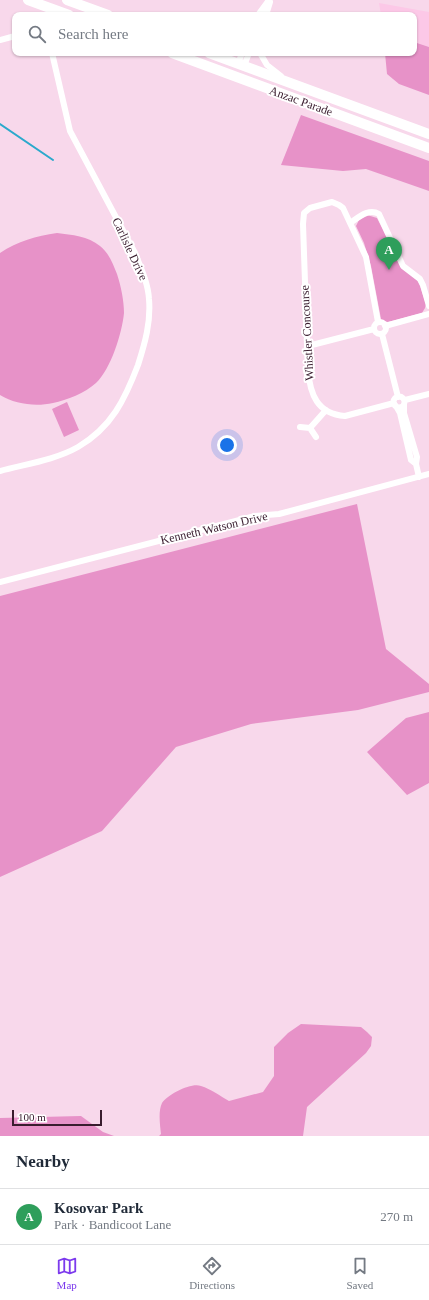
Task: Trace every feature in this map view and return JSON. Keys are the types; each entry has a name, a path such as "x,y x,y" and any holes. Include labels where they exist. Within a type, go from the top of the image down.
{"main road":[{"path":"28,0 61,12"},
{"path":"68,0 100,12"},
{"name":"Anzac Parade","path":"180,56 429,148"},
{"name":"Anzac Parade","path":"217,56 429,134"},
{"path":"236,77 241,65"}],"street":[{"path":"264,12 270,0"},
{"path":"0,40 12,37"},
{"name":"Carlisle Drive","path":"0,472 54,457 72,450 87,441 106,424 121,406 128,391 142,353 149,324 149,295 143,272 135,253 70,131 53,56"},
{"path":"241,65 242,56"},
{"path":"241,65 247,56"},
{"path":"261,56 271,68 293,84"},
{"name":"Whistler Concourse","path":"326,410 319,405 315,399 309,384 302,219 305,211 329,202 335,203 343,208 350,222"},
{"path":"378,322 366,257 350,222 368,212 375,212 380,215 403,266 420,279 429,306"},
{"path":"385,326 429,314"},
{"path":"378,322 383,323 385,326"},
{"path":"374,330 374,326 378,322"},
{"path":"385,326 385,332 382,334 398,397"},
{"path":"308,346 374,330"},
{"path":"374,330 378,334 382,334"},
{"path":"310,428 326,410 334,414 345,416 395,404 401,407 404,403 429,394"},
{"path":"398,397 402,397 404,403 404,413 417,457 416,464 419,477"},
{"path":"398,397 394,400 395,404 400,413 412,462 416,464"},
{"path":"300,427 310,428"},
{"path":"310,428 316,437"},
{"name":"Kenneth Watson Drive","path":"0,582 255,516 279,514 429,474"}],"shaded area":[{"path":"379,3 429,12 429,47 417,43 417,12 380,12"},
{"path":"417,43 429,47 429,95 399,84 387,74 385,56 417,56"},
{"path":"301,115 429,161 429,191 366,169 343,171 281,165"},
{"path":"367,215 377,218 399,262 417,280 426,304 422,313 388,322 382,321 371,266 364,243 356,226 359,220"},
{"path":"57,233 80,236 90,240 100,246 108,255 117,274 122,294 124,313 121,330 111,360 101,377 92,387 76,396 53,403 32,405 19,403 0,395 0,253 27,240"},
{"path":"67,402 79,430 64,437 52,409"},
{"path":"357,504 386,649 429,684 429,692 358,710 251,724 176,747 102,831 0,877 0,596"},
{"path":"429,712 429,783 407,795 367,752 406,718"},
{"path":"301,1024 361,1027 372,1037 371,1046 366,1053 307,1107 303,1136 159,1136 161,1134 160,1114 162,1103 169,1096 186,1087 197,1085 201,1086 229,1101 263,1092 274,1076 274,1047 288,1033"},
{"path":"81,1116 103,1132 114,1136 0,1136 0,1118"}],"waterway":[{"path":"0,124 53,160"}],"place":[{"name":"Kosovar Park","path":"389,270"}]}
